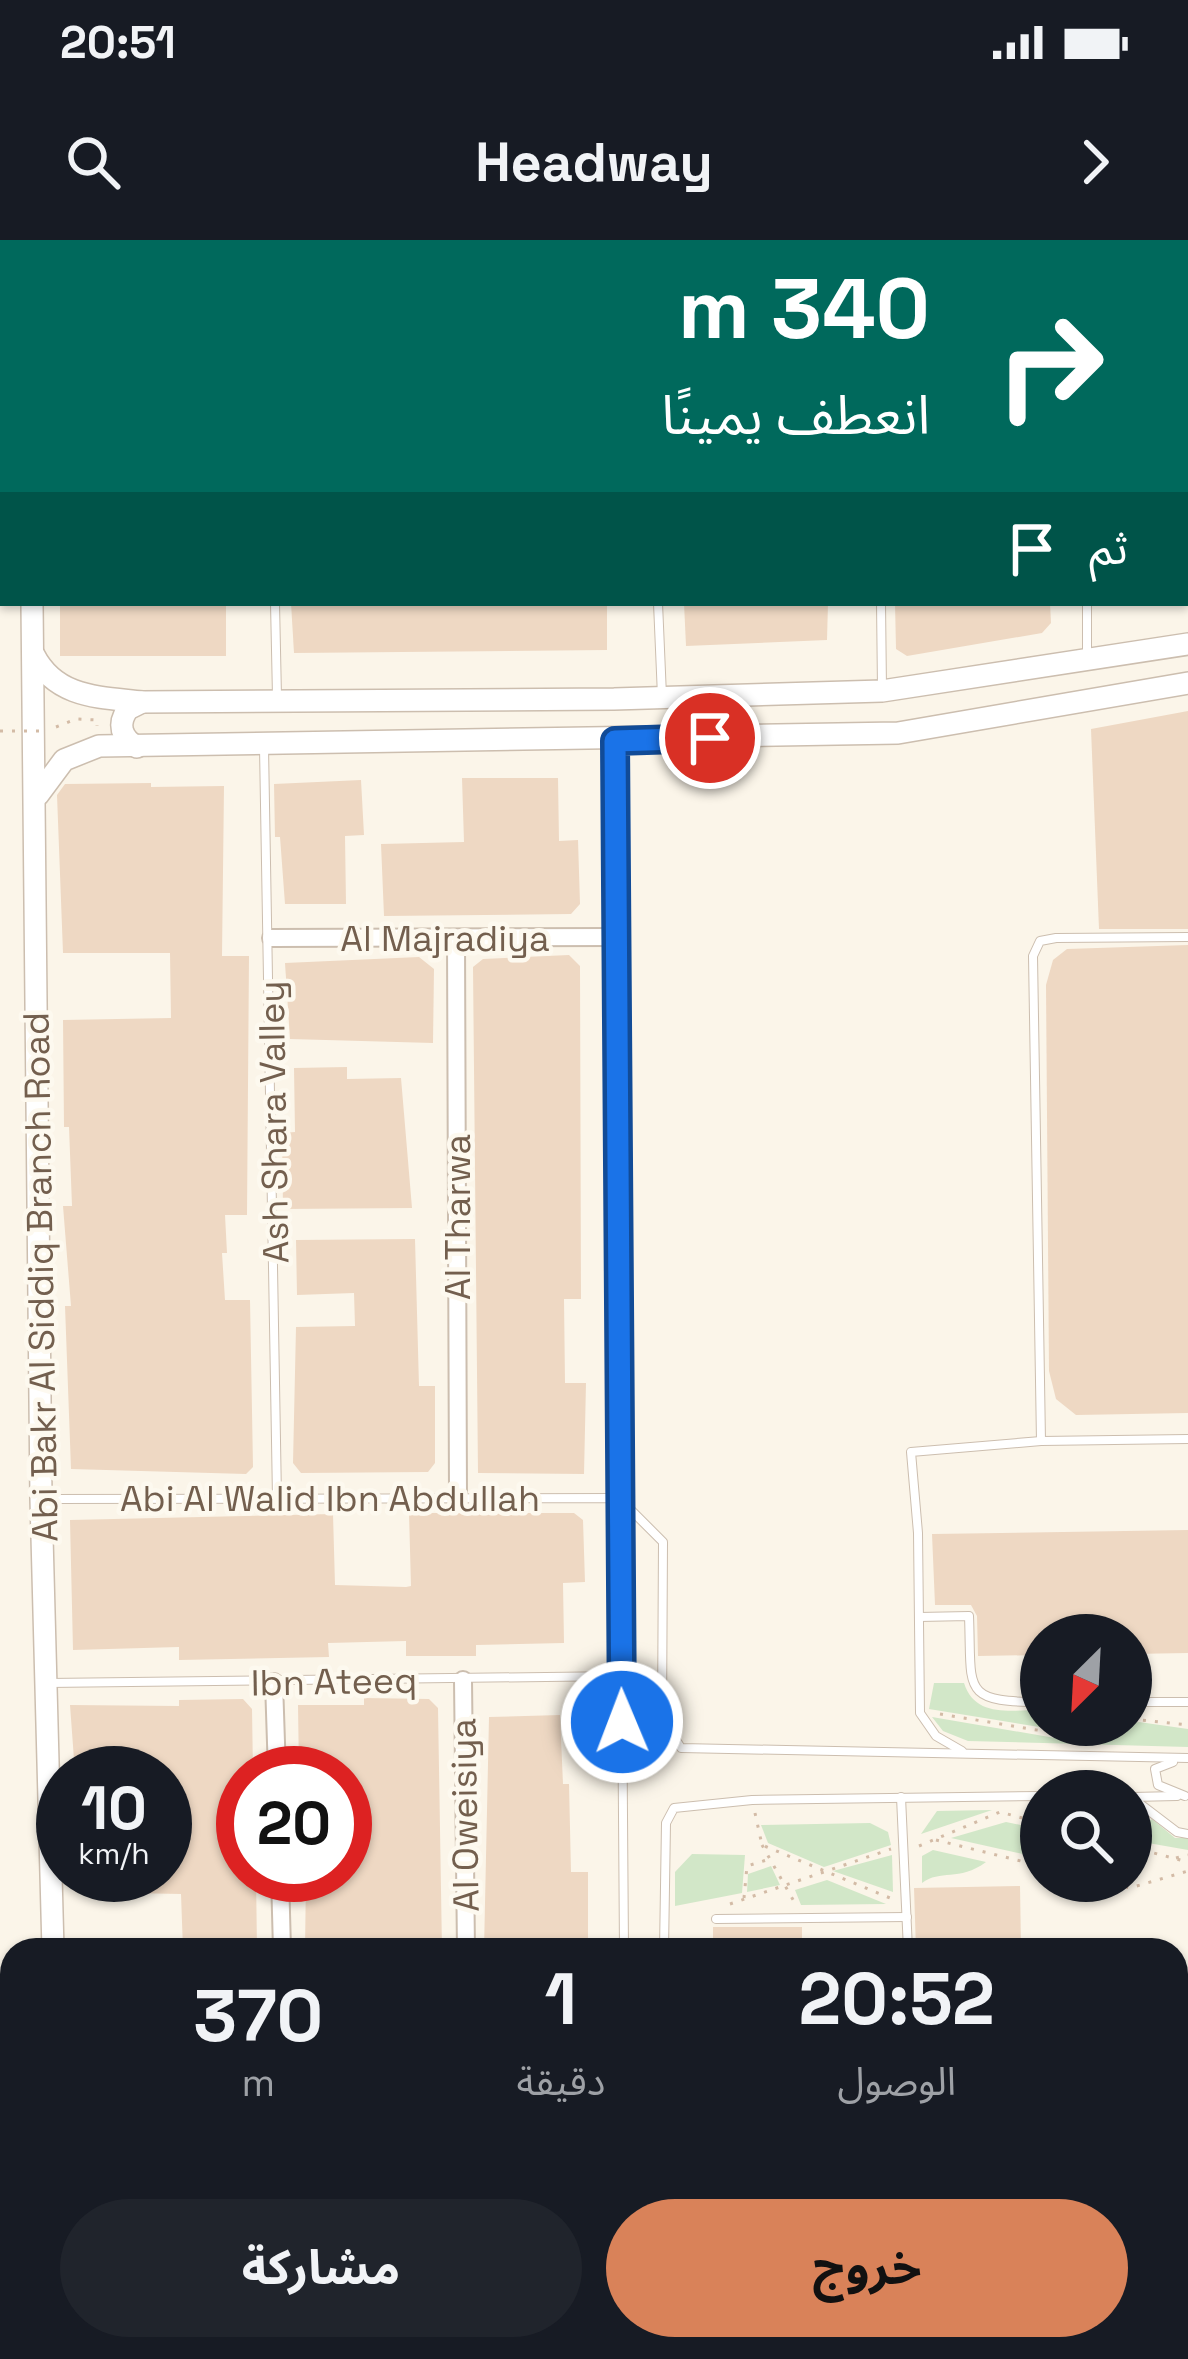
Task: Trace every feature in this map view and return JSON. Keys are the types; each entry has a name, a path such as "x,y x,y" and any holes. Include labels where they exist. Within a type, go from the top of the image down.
{"street":[{"name":"Abi Bakr Al Siddiq Branch Road","path":"32,606 38,796 41,1499 53,1938"},
{"path":"32,650 46,673 67,690 142,702 614,699 882,691 1188,644"},
{"path":"38,796 48,776 80,751 898,733 1188,683"},
{"path":"614,699 615,741"},
{"path":"137,747 124,738 121,723 128,709 142,702"},
{"name":"Al Majradiya","path":"271,938 619,938"},
{"name":"Al Tharwa","path":"456,938 458,1496"},
{"name":"Al Oweisiya","path":"463,1679 466,1938"},
{"path":"274,1682 276,1746"},
{"path":"281,1902 282,1938"}],"lane":[{"path":"275,606 277,701"},
{"path":"658,606 662,696"},
{"path":"881,606 882,691"},
{"path":"1087,606 1088,660"},
{"path":"615,741 624,1938"},
{"name":"Ash Shara Valley","path":"264,746 271,938 277,1498"},
{"path":"1041,1441 1033,956 1040,941 1056,938 1188,938"},
{"path":"971,1755 936,1736 920,1711 910,1452 1041,1441 1188,1439"},
{"path":"619,1498 663,1542 662,1717 682,1748 1184,1759"},
{"name":"Abi Al Walid Ibn Abdullah","path":"41,1499 619,1498"},
{"path":"919,1617 969,1616 971,1677 980,1697 990,1702 1020,1702"},
{"name":"Ibn Ateeq","path":"45,1683 622,1676"},
{"path":"1152,1702 1188,1702"},
{"path":"1184,1759 1155,1768 1158,1785 1186,1796"},
{"path":"664,1938 666,1823 674,1808 752,1800 1020,1796"},
{"path":"1152,1797 1186,1796"},
{"path":"902,1797 908,1938"},
{"path":"1152,1807 1177,1832 1188,1834"},
{"path":"719,1918 907,1917"}],"path":[{"path":"0,731 45,731 76,719 98,721 77,730"},
{"path":"920,1711 1020,1727"},
{"path":"1152,1721 1188,1725"},
{"path":"998,1796 1000,1812"},
{"path":"752,1800 762,1845 802,1917"},
{"path":"719,1918 722,1906 934,1840 1000,1812 1020,1817"},
{"path":"934,1840 1020,1861"},
{"path":"762,1845 906,1905"},
{"path":"1152,1852 1188,1862"},
{"path":"1175,1858 1188,1855"},
{"path":"744,1900 747,1866 770,1858"},
{"path":"1152,1882 1188,1871"}],"green space":[{"path":"934,1683 964,1683 985,1707 1020,1711 1020,1724 929,1709"},
{"path":"932,1717 1020,1732 1020,1742 968,1741 943,1731"},
{"path":"1152,1724 1188,1729 1188,1747 1151,1746"},
{"path":"992,1810 921,1834 937,1811"},
{"path":"1152,1819 1175,1838 1188,1838 1188,1850 1152,1844"},
{"path":"1006,1822 1020,1825 1020,1853 951,1838"},
{"path":"870,1823 888,1832 891,1845 824,1867 768,1843 761,1825"},
{"path":"933,1850 986,1862 922,1883 922,1856"},
{"path":"692,1854 745,1855 742,1893 675,1906 675,1872"},
{"path":"892,1855 893,1892 833,1871"},
{"path":"771,1866 780,1885 747,1892 748,1874"},
{"path":"827,1880 886,1904 801,1905 795,1890"}],"building":[{"path":"60,606 226,606 226,656 60,656"},
{"path":"291,606 607,606 607,650 294,653"},
{"path":"684,606 828,606 827,640 686,646"},
{"path":"895,606 1050,606 1051,623 1042,633 907,656 896,649"},
{"path":"1188,711 1188,929 1099,929 1091,729"},
{"path":"462,778 558,778 559,841 578,840 580,904 571,914 384,916 381,844 464,842"},
{"path":"361,780 364,835 345,836 346,904 285,904 280,837 275,837 274,784"},
{"path":"151,783 151,787 224,786 222,956 249,956 247,1215 225,1215 227,1253 222,1253 225,1300 250,1300 253,1467 246,1474 71,1469 65,1306 71,1306 63,1206 72,1206 69,1127 64,1127 63,1020 171,1018 170,953 63,953 57,795 65,784"},
{"path":"1188,945 1188,1413 1076,1415 1056,1399 1049,1371 1046,985 1053,960 1067,949"},
{"path":"569,955 580,966 581,1299 564,1299 565,1383 586,1383 584,1474 478,1473 473,967 483,959"},
{"path":"419,957 434,969 433,1043 290,1039 285,963"},
{"path":"347,1067 347,1079 401,1078 412,1208 283,1209 282,1133 295,1132 294,1068"},
{"path":"415,1239 419,1386 435,1386 435,1463 428,1472 301,1473 293,1463 296,1327 355,1326 354,1293 297,1295 296,1240"},
{"path":"409,1513 574,1513 583,1520 585,1582 563,1583 564,1643 476,1645 476,1656 406,1656 406,1641 328,1643 329,1657 179,1660 179,1647 73,1650 70,1520 333,1514 335,1585 406,1587 411,1586"},
{"path":"1188,1530 1188,1653 1152,1654 1152,1614 1020,1614 1020,1655 978,1656 977,1616 971,1605 935,1605 932,1534"},
{"path":"364,1698 429,1699 438,1708 442,1938 305,1938 306,1902 372,1902 372,1746 299,1746 298,1705 364,1705"},
{"path":"243,1699 252,1709 253,1746 216,1746 216,1902 256,1902 257,1938 183,1938 181,1902 192,1902 192,1746 73,1746 70,1705 179,1706 179,1700"},
{"path":"560,1715 563,1784 569,1784 571,1872 588,1872 588,1938 484,1938 489,1717"},
{"path":"1020,1886 1021,1938 916,1938 914,1888"},
{"path":"713,1927 802,1927 802,1938 713,1938"}],"route":[{"path":"622,1722 615,741 710,738"}]}
